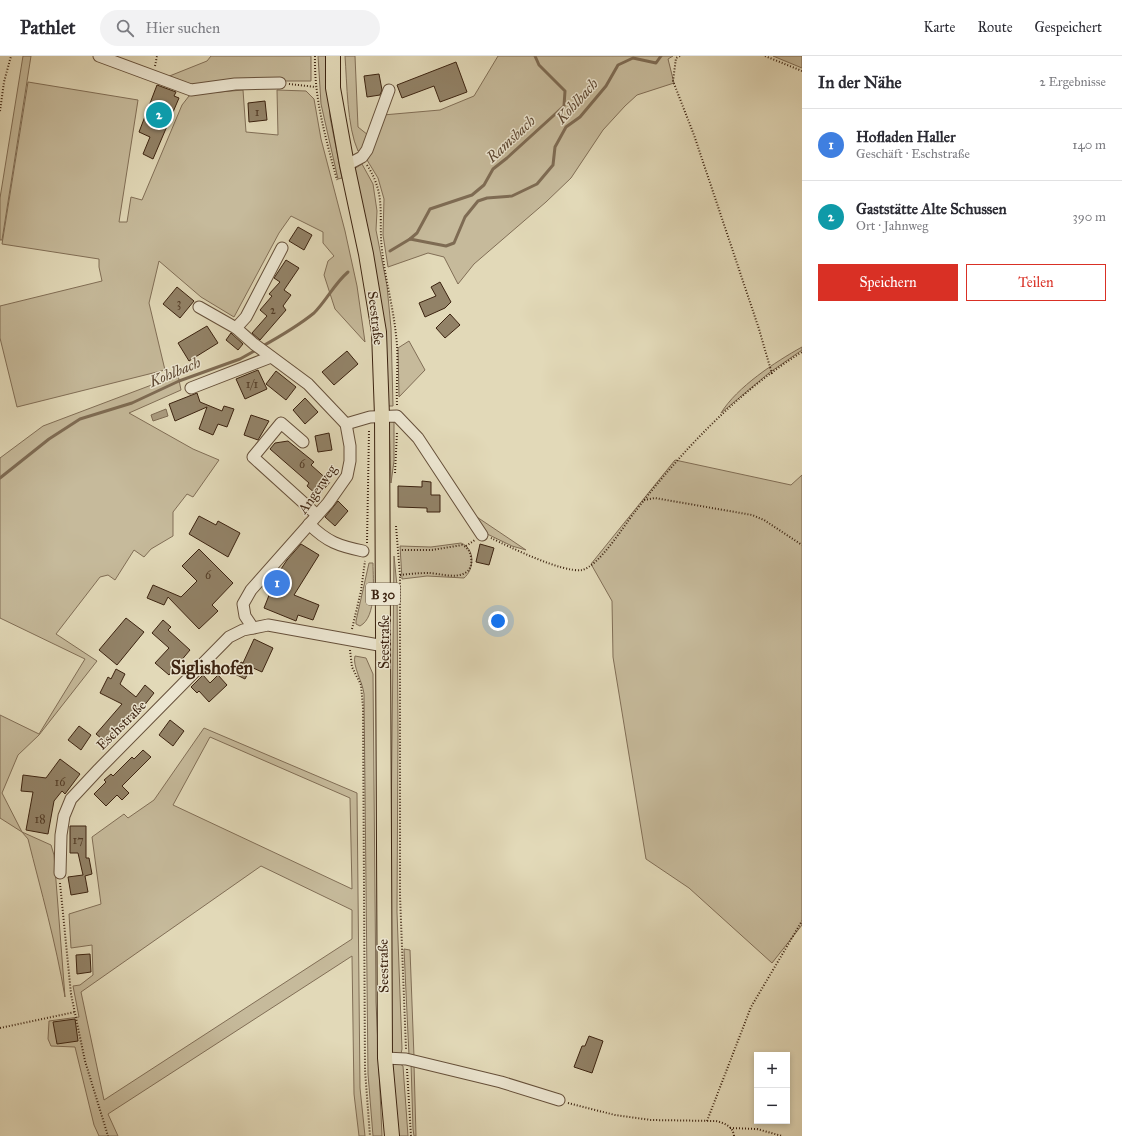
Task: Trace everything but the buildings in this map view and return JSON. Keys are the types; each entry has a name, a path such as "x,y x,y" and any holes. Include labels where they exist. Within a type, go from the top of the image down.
{"main road":[{"name":"Seestraße","path":"332,56 333,88 347,165 366,254 379,332 376,417 384,646 383,930 385,1058 392,1136"}],"street":[{"path":"99,56 191,90 235,84 280,83"},
{"path":"347,165 362,157 367,150 389,90"},
{"path":"236,328 246,316 282,248"},
{"path":"199,307 236,328 268,355 308,384 346,424 376,417 397,416 418,438 482,535"},
{"path":"191,388 268,355"},
{"path":"303,442 281,423 253,457 317,515"},
{"name":"Angerweg","path":"346,424 350,446 350,461 347,476 328,503 309,524 320,535 336,545 365,552"},
{"path":"253,628 245,616 243,604 251,590 309,524"},
{"name":"Eschstraße","path":"60,873 61,835 64,816 71,799 229,637 253,628 268,625 384,646"},
{"path":"385,1058 406,1059 501,1082 559,1100"}],"path":[{"path":"0,111 4,82 11,56"},
{"path":"315,56 316,87 322,123 338,185"},
{"path":"680,56 676,58 673,80 694,135 759,329 772,374"},
{"path":"765,56 802,71"},
{"path":"280,83 316,87"},
{"path":"362,157 376,178 382,206 380,224 382,252 396,336 397,448 395,480"},
{"path":"482,535 549,563 571,570 581,570 589,567 603,553 644,500 677,461 721,416 772,374 802,352"},
{"path":"370,1136 365,1070 363,707 361,685 352,667 349,640 361,591 365,552 367,496 376,417"},
{"path":"644,500 655,498 752,515 764,520 802,544"},
{"path":"395,520 400,575 400,896 406,1059 411,1136"},
{"path":"400,575 428,573 458,575 465,573 470,568 471,561 470,554 466,546 462,545 432,550 401,550"},
{"path":"60,873 70,987 95,1098 108,1136"},
{"path":"707,1121 751,1007 802,921"},
{"path":"0,1028 75,1012"},
{"path":"559,1100 615,1115 674,1122 707,1121 724,1123 730,1128 734,1136"},
{"path":"730,1128 758,1129 782,1136"}],"shaded area":[{"path":"23,56 31,56 2,240 0,240 0,198"},
{"path":"211,56 311,56 311,81 252,81 190,87 167,77 207,61"},
{"path":"318,56 327,56 330,117 342,178 338,179 321,104"},
{"path":"345,56 355,56 358,127 368,135 363,149 358,151 354,141 350,118"},
{"path":"498,56 673,56 668,59 674,83 637,95 625,106 603,130 571,178 546,202 474,264 458,284 444,257 428,253 388,267 383,235 384,199 378,178 367,160 383,115 440,110 474,96"},
{"path":"773,56 802,56 802,68"},
{"path":"28,82 138,100 119,222 127,222 131,197 142,200 182,105 189,96 196,94 243,90 246,132 278,135 277,90 306,91 314,99 321,139 345,231 357,286 365,342 335,309 324,275 328,261 334,256 323,243 323,232 291,216 279,233 234,317 201,297 159,261 149,303 165,370 17,407 0,338 0,306 102,281 99,259 2,244"},
{"path":"362,164 373,184 377,211 376,230 387,286 391,328 393,406 388,406 354,169"},
{"path":"409,341 425,370 399,397 398,348"},
{"path":"802,347 802,350 769,373 721,413 728,403 757,376"},
{"path":"178,375 181,390 129,413 193,449 219,460 193,497 187,494 173,512 173,536 151,549 144,557 134,550 115,580 108,575 100,577 56,634 97,661 39,735 18,755 2,793 22,832 0,818 0,715 39,734 85,659 0,618 0,458 43,426"},
{"path":"166,409 168,416 153,421 151,415"},
{"path":"389,421 394,422 394,461 391,483"},
{"path":"675,460 791,485 802,475 802,925 772,963 689,888 646,859 613,657 612,601 591,564"},
{"path":"465,509 526,550 512,546 483,532"},
{"path":"461,543 469,550 472,560 470,570 464,578 427,576 402,579 400,546 431,547"},
{"path":"394,556 397,586 397,912 402,1049 401,1054 397,1055 391,1051 390,928"},
{"path":"369,563 373,563 372,607 369,615 360,626 356,624 356,621"},
{"path":"355,656 366,658 373,674 376,1002 382,1136 373,1136 368,1074 364,694 356,669 354,660"},
{"path":"204,728 357,793 360,1088 365,1136 359,1136 354,1094 352,956 108,1114 118,1136 99,1136 94,1125 75,1047 51,1046 48,1039 49,1021 79,1017 73,986 80,985 93,975 92,945 71,948 69,914 101,904 92,837 124,814 128,818 154,800","holes":["210,737 350,798 352,889 173,805","261,866 352,910 352,939 104,1100 81,992"]},
{"path":"22,832 51,845 54,855 65,997 53,937 28,839"},
{"path":"404,949 410,950 414,1057 409,1056"},
{"path":"393,1062 397,1062 403,1066 408,1136 398,1136"},
{"path":"411,1063 414,1064 416,1136 414,1136 413,1129"}],"waterway":[{"name":"Ramsbach","path":"410,239 417,233 430,209 472,195 484,185 493,169 564,106 565,91 539,65 535,56"},
{"name":"Kohlbach","path":"390,251 410,239 446,246 454,243 465,217 478,201 487,198 512,196 537,184 553,165 555,147 566,127 580,117 606,86 618,65 633,58 656,63 661,56"},
{"name":"Kohlbach","path":"261,347 295,327 314,313 348,272"},
{"name":"Kohlbach","path":"0,478 49,439 80,419 132,403 179,381 240,359 256,350"}],"place":[{"name":"Gaststätte Alte Schussen","path":"159,115"},
{"name":"Hofladen Haller","path":"277,583"}],"district":[{"name":"Siglishofen","path":"212,668"}]}
